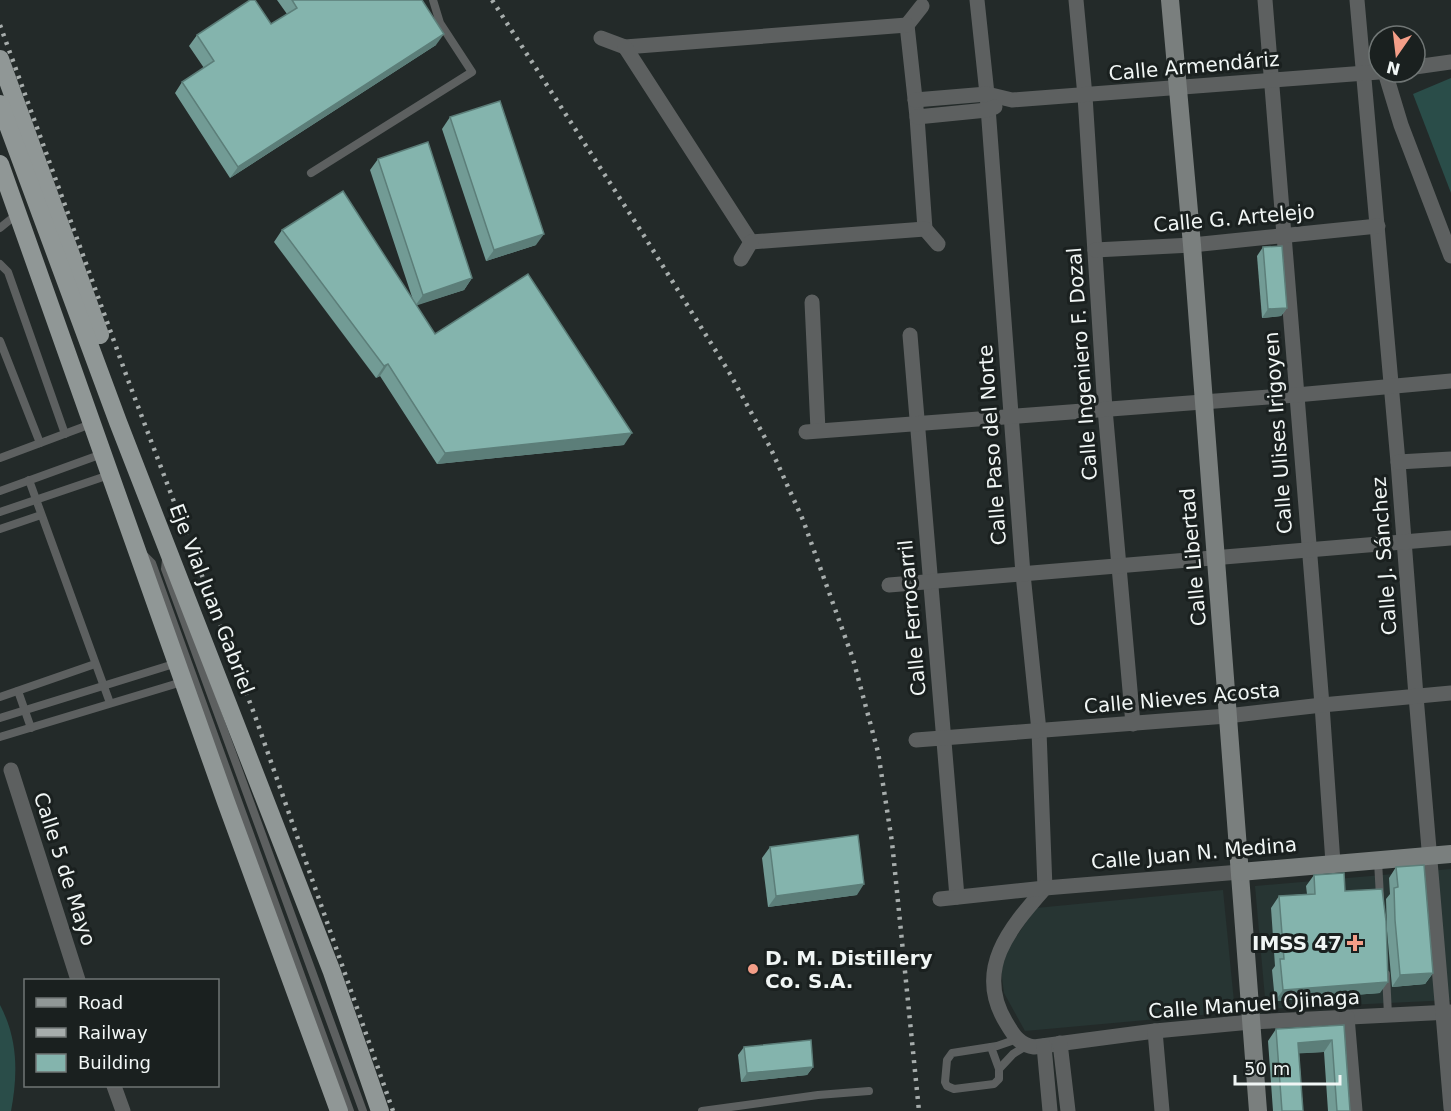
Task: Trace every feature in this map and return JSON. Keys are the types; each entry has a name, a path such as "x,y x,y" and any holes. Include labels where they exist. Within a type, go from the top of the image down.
{"main road":[{"path":"0,59 104,348 118,422"},
{"name":"Eje Vial Juan Gabriel","path":"0,104 118,422 332,972 380,1111"},
{"path":"0,165 226,802 339,1111"}],"street":[{"name":"Calle Paso del Norte","path":"977,0 987,94 1023,574 1039,731 1045,888"},
{"name":"Calle Ingeniero F. Dozal","path":"1076,0 1085,96 1105,409 1133,724"},
{"name":"Calle Libertad","path":"1170,0 1192,245 1202,402 1258,1111"},
{"name":"Calle Ulises Irigoyen","path":"1265,0 1333,863"},
{"name":"Calle J. Sánchez","path":"1358,0 1416,696 1447,1012 1451,1108"},
{"path":"922,6 907,25 917,117 925,229 938,244"},
{"path":"601,38 625,48 907,25"},
{"path":"625,48 751,242"},
{"path":"1427,65 1451,62"},
{"name":"Calle Armendáriz","path":"915,100 987,94 1011,100 1085,96 1367,74"},
{"path":"1389,84 1401,125 1451,256"},
{"name":"Calle Armendáriz","path":"917,117 987,110 1011,100"},
{"name":"Calle G. Artelejo","path":"1095,250 1192,245 1378,226"},
{"path":"751,242 925,229"},
{"path":"741,259 751,242"},
{"path":"812,302 812,431 1296,395 1451,381"},
{"name":"Calle Ferrocarril","path":"910,335 957,897"},
{"path":"1398,462 1451,459"},
{"path":"889,585 1451,538"},
{"name":"Calle Nieves Acosta","path":"916,740 1227,716 1451,693"},
{"name":"Calle 5 de Mayo","path":"11,770 77,979"},
{"name":"Calle Juan N. Medina","path":"940,899 1451,854"},
{"path":"1022,1043 1006,1024 996,1000 993,978 999,953 1012,928 1045,888"},
{"name":"Calle Manuel Ojinaga","path":"1022,1043 1044,1046 1155,1031 1251,1022 1447,1012"},
{"path":"1347,1017 1354,1111"},
{"path":"1155,1031 1162,1111"},
{"path":"1060,1043 1068,1111"},
{"path":"1044,1046 1050,1111"},
{"path":"114,1087 123,1111"}],"lane":[{"path":"311,173 472,72 440,23 433,0"},
{"path":"0,228 17,214"},
{"path":"0,264 8,272 65,434"},
{"path":"0,341 40,443"},
{"path":"0,458 93,423"},
{"path":"0,491 103,453"},
{"path":"0,512 111,475"},
{"path":"28,480 110,703"},
{"path":"0,529 41,515"},
{"path":"167,544 165,569 363,1111"},
{"path":"138,549 152,562 350,1111"},
{"path":"0,718 178,663"},
{"path":"0,697 95,664"},
{"path":"0,737 185,682"},
{"path":"18,691 31,728"},
{"path":"1378,859 1381,905"},
{"path":"1385,969 1389,1015"},
{"path":"991,1047 999,1069 999,1079 994,1084 954,1089 947,1086 945,1082 947,1060 952,1053 991,1047 1022,1043"},
{"path":"999,1069 1022,1043"},
{"path":"702,1111 818,1095 869,1091"}],"shaded area":[{"path":"1451,78 1451,193 1413,94"},
{"name":"IMSS 47","path":"1451,869 1451,1000 1266,1009 1255,886"},
{"path":"1223,890 1235,1012 1025,1031 1004,993 1001,970 1009,947 1036,908"},
{"path":"0,1005 10,1031 15,1057 15,1084 11,1111 0,1111"}],"building":[{"path":"250,0 255,0 271,24 297,8 292,0 422,0 444,34 238,167 182,82 214,61 197,35"},
{"path":"500,101 544,234 494,250 450,117"},
{"path":"428,142 472,278 423,295 378,159"},
{"path":"343,191 435,334 528,274 632,433 445,453 388,364 384,366 282,230"},
{"path":"1282,246 1287,308 1268,309 1263,247"},
{"path":"858,835 864,884 776,896 770,847"},
{"path":"1424,865 1433,973 1400,975 1395,920 1394,888 1398,887 1396,867"},
{"path":"1344,873 1345,891 1382,889 1386,921 1388,982 1283,990 1280,959 1284,959 1279,896 1315,894 1314,875"},
{"path":"1344,1025 1350,1111 1337,1111 1332,1040 1298,1043 1303,1111 1282,1111 1276,1029"},
{"path":"811,1040 813,1067 747,1073 744,1047"}],"railway":[{"path":"492,0 729,372 770,447 803,520 853,659 878,752 892,842 919,1111"},
{"path":"0,25 128,380 255,716 393,1111"}],"place":[{"name":"IMSS 47","path":"1355,943"},
{"name":"D. M. Distillery Co. S.A.","path":"753,969"}]}
